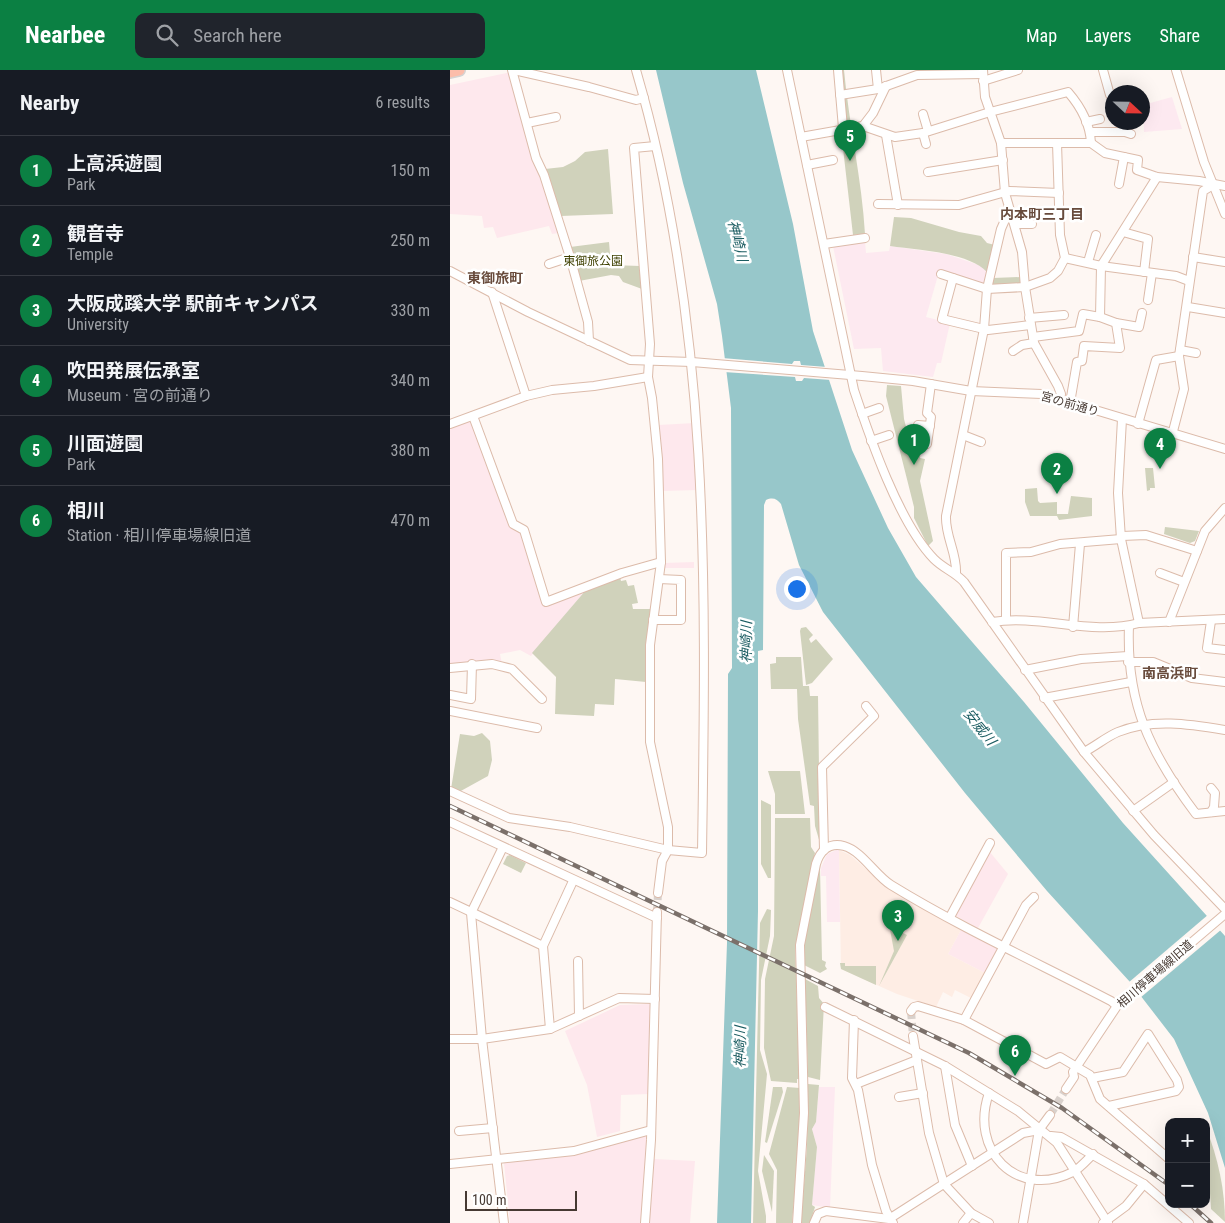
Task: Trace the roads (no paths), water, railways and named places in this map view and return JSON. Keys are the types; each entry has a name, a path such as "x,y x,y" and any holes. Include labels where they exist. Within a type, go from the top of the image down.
{"highway":[{"path":"450,72 459,70"}],"street":[{"path":"589,341 588,322 570,257 544,175 536,158 513,70 636,100 644,98"},
{"path":"450,791 509,818 570,827 668,850 702,853 704,565 695,362 656,146 636,70"},
{"path":"787,70 824,244 849,375 871,441 910,526 934,559 948,571 956,573 1084,752 1133,811 1225,909"},
{"path":"838,70 843,128"},
{"path":"876,70 878,89"},
{"path":"840,94 878,89 910,73 983,75 1018,70"},
{"path":"1103,70 1107,85"},
{"path":"1176,70 1213,185 1225,214"},
{"path":"983,75 990,112 1001,143 1005,193 1022,252 1033,340 1058,386 1061,394 1060,400"},
{"path":"863,126 873,113 886,86"},
{"path":"801,137 843,128 863,126 895,137 926,132 990,112 1068,92 1079,106 1090,132 1091,143"},
{"path":"923,114 926,144"},
{"path":"527,123 556,117"},
{"path":"1086,122 1100,119"},
{"path":"1090,132 1127,131"},
{"path":"886,135 898,204"},
{"path":"1001,143 1091,143 1105,153 1138,160 1137,170 1157,177 1199,181 1225,186"},
{"path":"941,274 987,289 1025,287 1050,278 1058,271 1066,258 1060,235 1057,143"},
{"path":"656,146 634,148 637,198 640,205 649,362 648,377 658,459 661,562 650,645 650,742 668,827 668,850 662,861 658,893"},
{"path":"1119,184 1124,157"},
{"path":"807,165 834,160"},
{"path":"928,172 1003,160"},
{"path":"1100,317 1102,266 1157,177"},
{"path":"1172,435 1184,389 1180,353 1203,190 1213,185"},
{"path":"878,204 959,205 1005,193 1059,194"},
{"path":"956,573 957,564 945,525 946,516 984,329 987,289 1001,230 1005,220 1011,214"},
{"path":"1014,224 1032,224"},
{"path":"1123,232 1148,239 1148,300"},
{"path":"1088,262 1096,235"},
{"path":"824,244 865,238"},
{"path":"549,264 570,257"},
{"path":"1066,258 1102,266 1176,276 1189,281"},
{"path":"1193,258 1225,262"},
{"path":"450,271 630,360 695,362"},
{"path":"953,278 942,319 984,329 1064,315"},
{"path":"492,292 526,396"},
{"path":"1188,306 1225,313"},
{"path":"1012,351 1033,340 1079,331 1083,314 1139,327 1142,313"},
{"path":"1070,403 1077,362 1082,361 1084,346 1120,348 1116,323"},
{"path":"1138,424 1156,360 1180,353 1196,352"},
{"name":"宮の前通り","path":"695,362 849,375 971,390 1042,394 1172,435 1225,449"},
{"path":"450,424 526,396 552,390 594,386 648,377"},
{"path":"927,444 931,417 927,413 931,384"},
{"path":"862,414 879,408"},
{"path":"473,416 513,524 524,530 546,602 622,573 661,562"},
{"path":"1122,419 1118,493 1122,538 1139,623"},
{"path":"918,425 930,426"},
{"path":"871,441 889,435"},
{"path":"963,435 981,442"},
{"path":"1169,622 1205,531 1225,508"},
{"path":"1006,620 1006,554 1031,552 1060,544 1080,544 1146,535 1197,551"},
{"path":"1073,627 1080,544"},
{"path":"1160,573 1184,582"},
{"path":"653,620 681,620 681,580 659,579"},
{"path":"992,622 1006,620 1073,627 1129,626 1139,623 1225,619"},
{"path":"1211,621 1207,648 1225,650"},
{"path":"1129,626 1128,659 1142,724 1174,782 1196,814 1225,811"},
{"path":"1025,670 1080,660 1128,659 1153,662 1192,678 1210,682 1225,682"},
{"path":"450,668 472,664 492,664 512,669 542,699"},
{"path":"450,694 471,699 472,664"},
{"path":"1044,698 1132,682"},
{"path":"797,1223 804,1113 800,945 816,864 824,850 822,768 874,716 866,706"},
{"path":"450,711 537,728"},
{"path":"1084,752 1117,733 1142,724 1173,724 1225,730"},
{"path":"1133,811 1174,782"},
{"path":"1211,788 1215,793 1214,807 1211,812"},
{"path":"450,822 573,880 657,915 651,1130 645,1223"},
{"path":"950,917 990,843"},
{"path":"824,850 835,845 848,848 890,884 1003,946 1111,1000 1116,1006"},
{"path":"502,847 471,912 482,1039 504,1223"},
{"path":"550,1029 543,946 573,880"},
{"path":"964,1020 1026,905 1034,897"},
{"path":"450,902 543,946"},
{"name":"相川停車場線旧道","path":"1076,1067 1116,1006 1225,914"},
{"path":"578,961 579,1016"},
{"path":"450,1039 482,1039 550,1029 619,998 655,999"},
{"path":"911,1011 914,1006 918,1006 964,1020 1046,1064 1060,1057 1092,1078 1100,1099 1165,1155"},
{"path":"825,1007 945,1066 1018,1111 1039,1130 1050,1136 1075,1171 1106,1222 1126,1206 1144,1184"},
{"path":"854,1020 852,1078 856,1084 872,1165 890,1222"},
{"path":"1092,1078 1122,1072 1148,1034 1177,1080 1179,1087 1176,1092 1109,1106"},
{"path":"913,1036 930,1133 944,1184 971,1213 989,1223"},
{"path":"856,1084 917,1060"},
{"path":"945,1066 955,1125 972,1166"},
{"path":"1066,1089 1074,1076 1073,1072 1076,1067"},
{"path":"899,1097 923,1093"},
{"path":"989,1093 983,1119 984,1130 992,1153 1009,1170 1031,1179 1054,1179 1075,1171 1093,1154"},
{"path":"1023,1223 1039,1130 1050,1115"},
{"path":"459,1131 493,1128"},
{"path":"450,1164 574,1151 651,1130"},
{"path":"814,1223 818,1214 823,1212 852,1219 890,1222 944,1184 1023,1133 1039,1130"},
{"path":"1050,1136 1061,1136 1144,1184 1189,1223"},
{"path":"963,1223 971,1213"}],"water":[{"path":"656,70 756,70 793,224 813,331 852,450 888,528 916,577 1024,702 1123,823 1225,936 1225,1168 1210,1118 1174,1039 1130,982 1047,891 965,793 823,612 799,565 781,504 771,499 766,500 764,505 763,650 758,651 758,911 751,1223 717,1223 727,943 728,674 732,668 731,408 717,304 683,183"}],"tunnel":[{"path":"657,912 658,893"},
{"path":"911,1011 913,1036"},
{"path":"1050,1115 1066,1089"}],"railway":[{"path":"450,806 969,1053 1062,1108 1165,1182"},
{"path":"1194,1208 1211,1223"}],"place":[{"name":"川面遊園","path":"850,161"},
{"name":"上高浜遊園","path":"914,465"},
{"name":"吹田発展伝承室","path":"1160,469"},
{"name":"観音寺","path":"1057,494"},
{"name":"大阪成蹊大学 駅前キャンパス","path":"898,941"},
{"name":"相川","path":"1015,1076"}],"district":[{"name":"内本町三丁目","path":"1042,214"},
{"name":"東御旅町","path":"495,278"},
{"name":"南高浜町","path":"1170,673"}],"water label":[{"name":"神崎川","path":"738,241"},
{"name":"神崎川","path":"746,642"},
{"name":"安威川","path":"980,727"},
{"name":"神崎川","path":"740,1047"}],"park label":[{"name":"東御旅公園","path":"593,261"}]}
